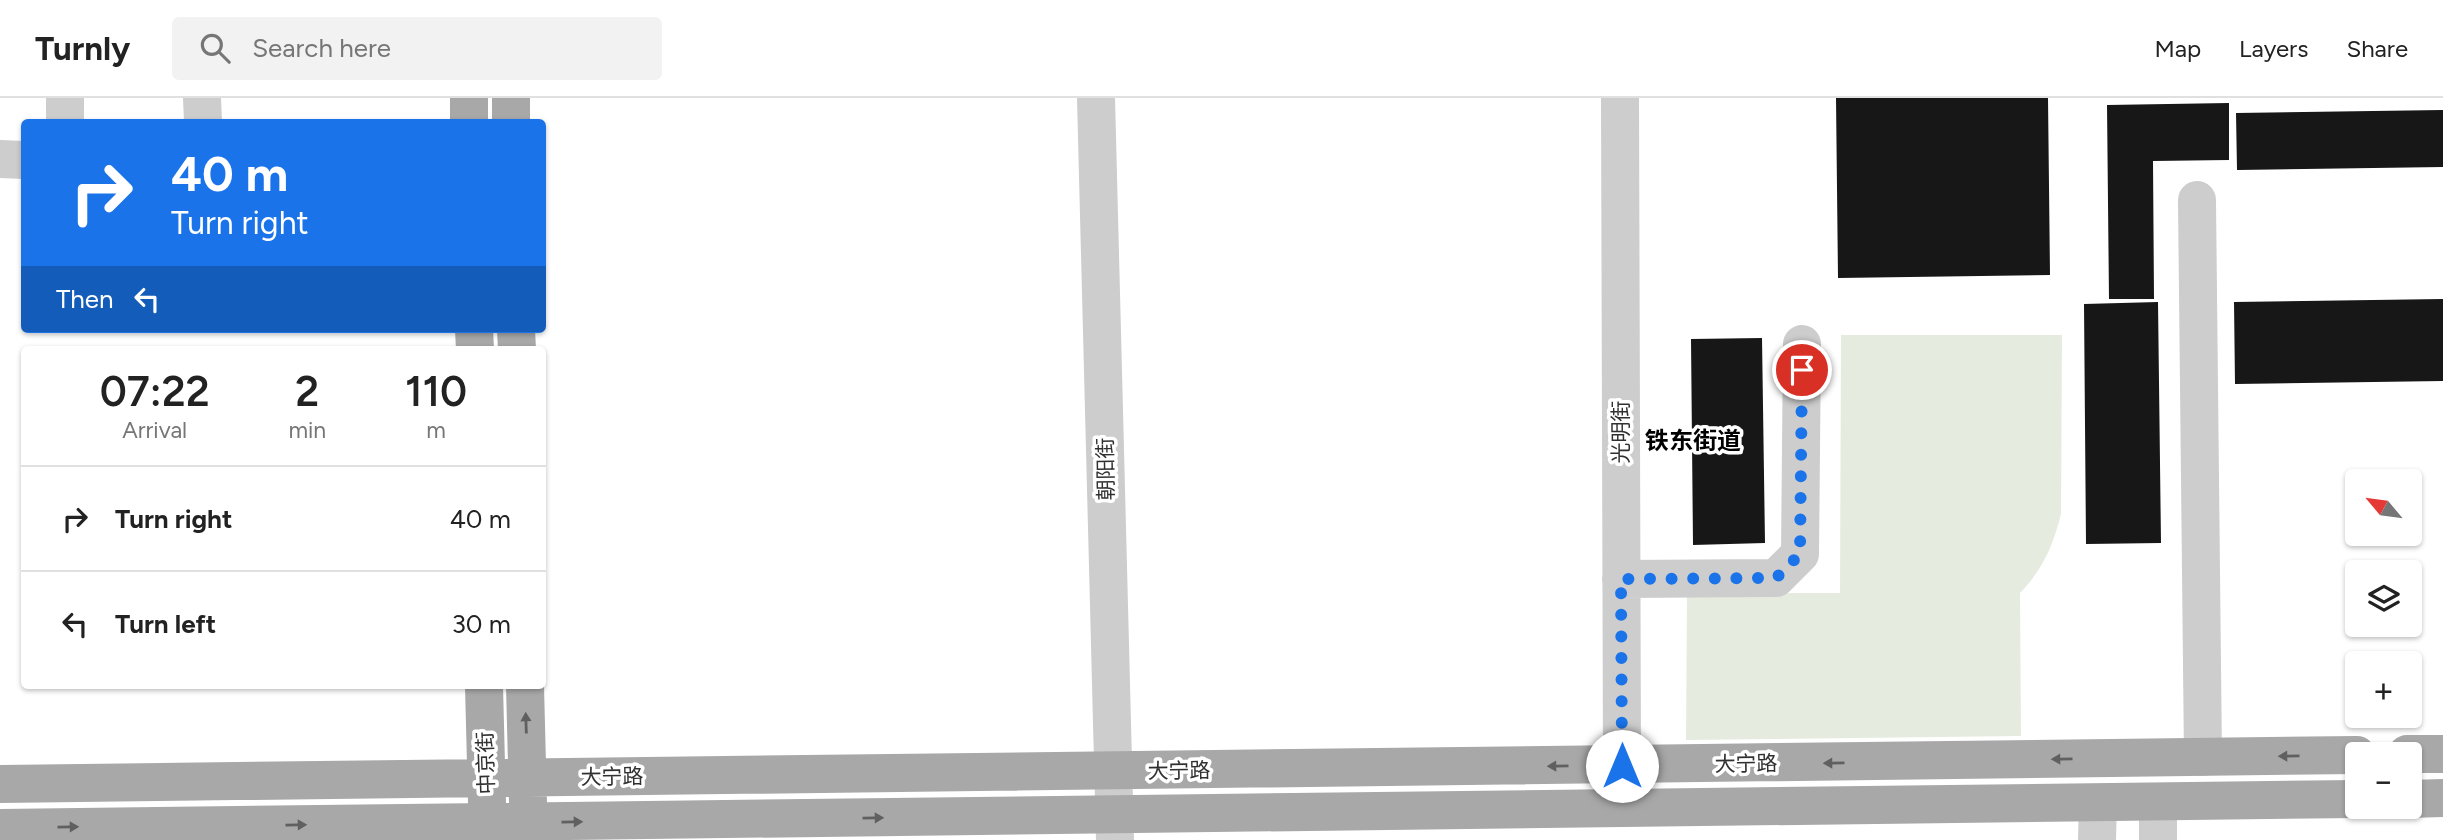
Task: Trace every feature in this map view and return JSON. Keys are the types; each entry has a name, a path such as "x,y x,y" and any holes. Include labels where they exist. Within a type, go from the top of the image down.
{"main road":[{"path":"469,98 469,119"},
{"path":"511,98 511,119"},
{"name":"中京街","path":"484,689 488,831"},
{"name":"中京街","path":"525,689 529,831"},
{"path":"2422,754 2443,754"},
{"name":"大宁路","path":"0,784 2345,755"},
{"path":"2422,799 2443,798"},
{"name":"大宁路","path":"0,828 529,831 2097,822 2158,802 2345,799"}],"street":[{"path":"65,98 65,119"},
{"path":"202,98 203,119"},
{"name":"朝阳街","path":"1096,98 1115,828"},
{"name":"光明街","path":"1620,98 1622,766"},
{"path":"0,159 21,160"},
{"path":"2197,200 2203,757"},
{"path":"1621,579 1776,578 1800,554 1802,344"},
{"path":"2158,802 2158,840"}],"shaded area":[{"path":"1841,335 2062,335 2061,514 2046,556 2020,593 2021,736 1686,740 1687,593 1840,593"}],"building":[{"path":"1836,98 2048,98 2050,275 1838,278"},
{"path":"2229,103 2229,160 2153,161 2154,299 2109,299 2107,105"},
{"path":"2443,110 2443,167 2237,170 2236,113"},
{"path":"2443,299 2443,381 2235,384 2234,302"},
{"path":"2158,302 2161,543 2086,544 2084,304"},
{"path":"1762,338 1765,543 1693,545 1691,339"}],"district":[{"name":"铁东街道","path":"1693,441"}],"route":[{"path":"1622,766 1621,579 1776,578 1792,564 1800,554 1802,370"}]}
